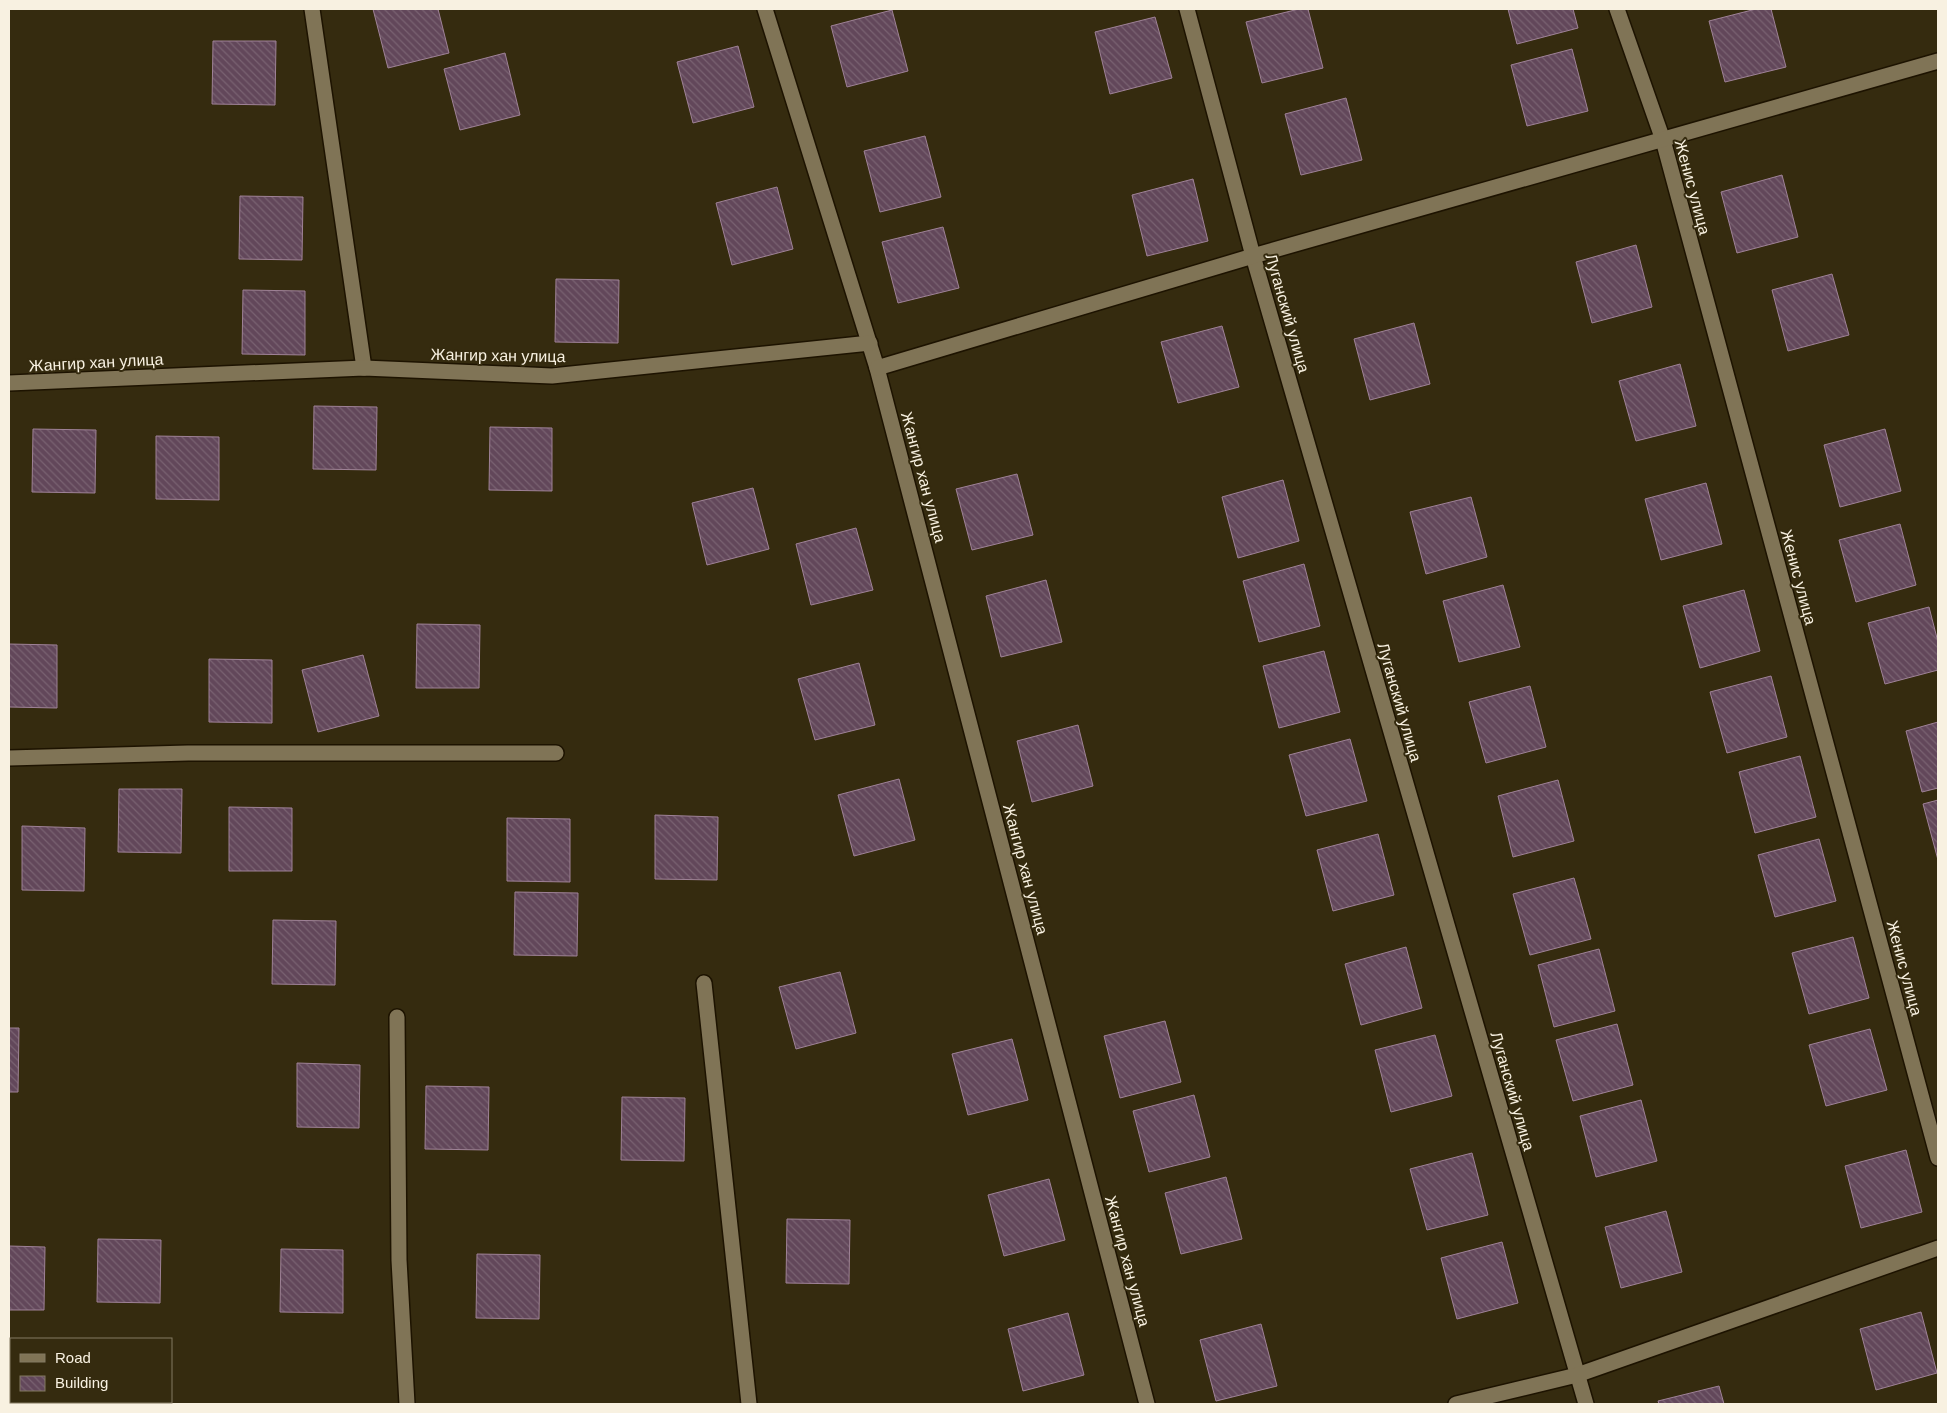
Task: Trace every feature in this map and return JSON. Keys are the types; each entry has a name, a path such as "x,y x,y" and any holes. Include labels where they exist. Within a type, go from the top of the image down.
{"street":[{"path":"312,9 364,368"},
{"name":"Жангир хан улица","path":"765,9 878,368 1147,1404"},
{"name":"Луганский улица","path":"1187,9 1253,256 1586,1404"},
{"name":"Женис улица","path":"1617,9 1663,140 1938,1158"},
{"path":"878,368 1253,256 1938,61"},
{"name":"Жангир хан улица","path":"9,383 364,368 552,376 870,343"},
{"path":"9,758 188,753 556,753"},
{"path":"704,983 749,1404"},
{"path":"397,1017 399,1260 406,1404"},
{"path":"1456,1404 1577,1375 1938,1248"}],"building":[{"path":"373,9 438,9 449,53 388,68"},
{"path":"1299,9 1308,9 1323,68 1262,83 1246,22"},
{"path":"1508,9 1573,9 1578,28 1517,44"},
{"path":"1756,9 1771,9 1786,67 1725,82 1709,21"},
{"path":"892,10 908,71 847,87 831,26"},
{"path":"1155,17 1172,78 1110,94 1095,32"},
{"path":"213,41 276,41 275,105 212,104"},
{"path":"738,46 754,107 693,123 677,62"},
{"path":"1572,49 1588,111 1527,126 1511,65"},
{"path":"505,53 520,115 460,130 444,69"},
{"path":"1346,98 1362,160 1301,175 1285,114"},
{"path":"925,136 941,197 880,212 864,151"},
{"path":"1782,175 1798,237 1737,253 1721,192"},
{"path":"1193,179 1208,241 1147,256 1132,195"},
{"path":"777,187 793,249 732,265 716,203"},
{"path":"240,196 303,197 302,260 239,259"},
{"path":"943,227 959,288 898,303 882,242"},
{"path":"1636,245 1652,307 1592,323 1576,262"},
{"path":"1832,274 1849,335 1788,351 1772,290"},
{"path":"556,279 619,280 618,343 555,342"},
{"path":"243,290 305,291 305,355 242,354"},
{"path":"1414,323 1430,384 1370,400 1354,339"},
{"path":"1222,326 1239,387 1178,403 1161,342"},
{"path":"1680,364 1696,426 1636,441 1619,381"},
{"path":"314,406 377,407 376,470 313,469"},
{"path":"490,427 552,428 552,491 489,490"},
{"path":"33,429 96,430 95,493 32,492"},
{"path":"1885,429 1901,491 1840,507 1824,445"},
{"path":"156,436 219,437 219,500 156,499"},
{"path":"1017,474 1033,535 972,550 956,489"},
{"path":"1283,480 1299,541 1238,558 1222,497"},
{"path":"1706,483 1722,544 1661,560 1645,499"},
{"path":"753,488 769,549 707,565 692,503"},
{"path":"1471,497 1487,557 1426,574 1410,512"},
{"path":"1900,524 1916,585 1856,602 1839,540"},
{"path":"856,528 873,590 811,605 796,544"},
{"path":"1304,564 1320,626 1259,642 1243,581"},
{"path":"1046,580 1062,642 1001,657 986,596"},
{"path":"1503,585 1520,647 1459,662 1443,601"},
{"path":"1744,590 1760,651 1700,668 1683,606"},
{"path":"1929,607 1938,642 1938,670 1885,684 1868,623"},
{"path":"417,624 480,625 479,688 416,688"},
{"path":"9,644 57,645 57,708 9,707"},
{"path":"1324,651 1340,712 1279,728 1263,666"},
{"path":"363,655 379,716 318,732 302,670"},
{"path":"209,659 272,660 272,723 209,722"},
{"path":"859,663 875,725 815,740 798,679"},
{"path":"1771,676 1787,737 1727,753 1710,692"},
{"path":"1530,686 1546,747 1486,763 1469,702"},
{"path":"1938,722 1938,788 1922,792 1906,731"},
{"path":"1078,725 1093,786 1032,802 1017,741"},
{"path":"1350,739 1367,801 1306,816 1289,755"},
{"path":"1800,756 1816,817 1755,833 1739,772"},
{"path":"899,779 915,840 854,856 838,795"},
{"path":"1558,780 1574,841 1513,857 1498,796"},
{"path":"119,789 182,789 181,853 118,852"},
{"path":"1938,800 1938,860 1923,804"},
{"path":"229,807 292,808 292,871 229,871"},
{"path":"655,815 718,817 717,880 655,879"},
{"path":"507,818 570,819 570,882 507,881"},
{"path":"22,826 85,828 84,891 22,890"},
{"path":"1378,834 1394,895 1333,911 1317,850"},
{"path":"1819,839 1836,901 1775,917 1758,855"},
{"path":"1574,878 1591,939 1530,955 1513,894"},
{"path":"515,892 578,893 577,956 514,955"},
{"path":"273,920 336,921 335,985 272,984"},
{"path":"1853,937 1869,998 1809,1014 1792,953"},
{"path":"1406,947 1422,1008 1361,1025 1345,964"},
{"path":"1599,949 1615,1011 1554,1027 1538,965"},
{"path":"840,972 856,1033 796,1049 779,987"},
{"path":"1165,1021 1181,1082 1120,1098 1104,1036"},
{"path":"1617,1024 1633,1085 1573,1101 1556,1040"},
{"path":"9,1028 19,1028 18,1092 9,1092"},
{"path":"1870,1029 1887,1090 1826,1106 1809,1045"},
{"path":"1435,1035 1452,1096 1391,1112 1375,1050"},
{"path":"1012,1039 1028,1100 968,1115 952,1054"},
{"path":"297,1063 360,1065 359,1128 297,1127"},
{"path":"426,1086 489,1087 488,1150 425,1149"},
{"path":"1194,1095 1210,1157 1149,1172 1133,1111"},
{"path":"622,1097 685,1098 684,1161 621,1160"},
{"path":"1641,1100 1657,1161 1596,1177 1580,1116"},
{"path":"1906,1150 1922,1212 1861,1228 1845,1166"},
{"path":"1472,1153 1488,1215 1427,1230 1410,1169"},
{"path":"1226,1177 1242,1239 1181,1254 1165,1193"},
{"path":"1049,1179 1065,1240 1004,1256 988,1195"},
{"path":"1666,1211 1682,1272 1621,1288 1605,1227"},
{"path":"787,1219 850,1220 849,1284 786,1283"},
{"path":"98,1239 161,1240 160,1303 97,1302"},
{"path":"1502,1242 1518,1303 1457,1319 1441,1258"},
{"path":"9,1246 45,1247 44,1310 9,1310"},
{"path":"281,1249 343,1250 343,1313 280,1312"},
{"path":"477,1254 540,1255 539,1319 476,1318"},
{"path":"1921,1312 1937,1373 1876,1390 1860,1329"},
{"path":"1068,1313 1084,1375 1023,1391 1008,1329"},
{"path":"1261,1324 1277,1386 1216,1401 1200,1340"},
{"path":"1719,1386 1724,1404 1659,1404 1658,1401"}]}
